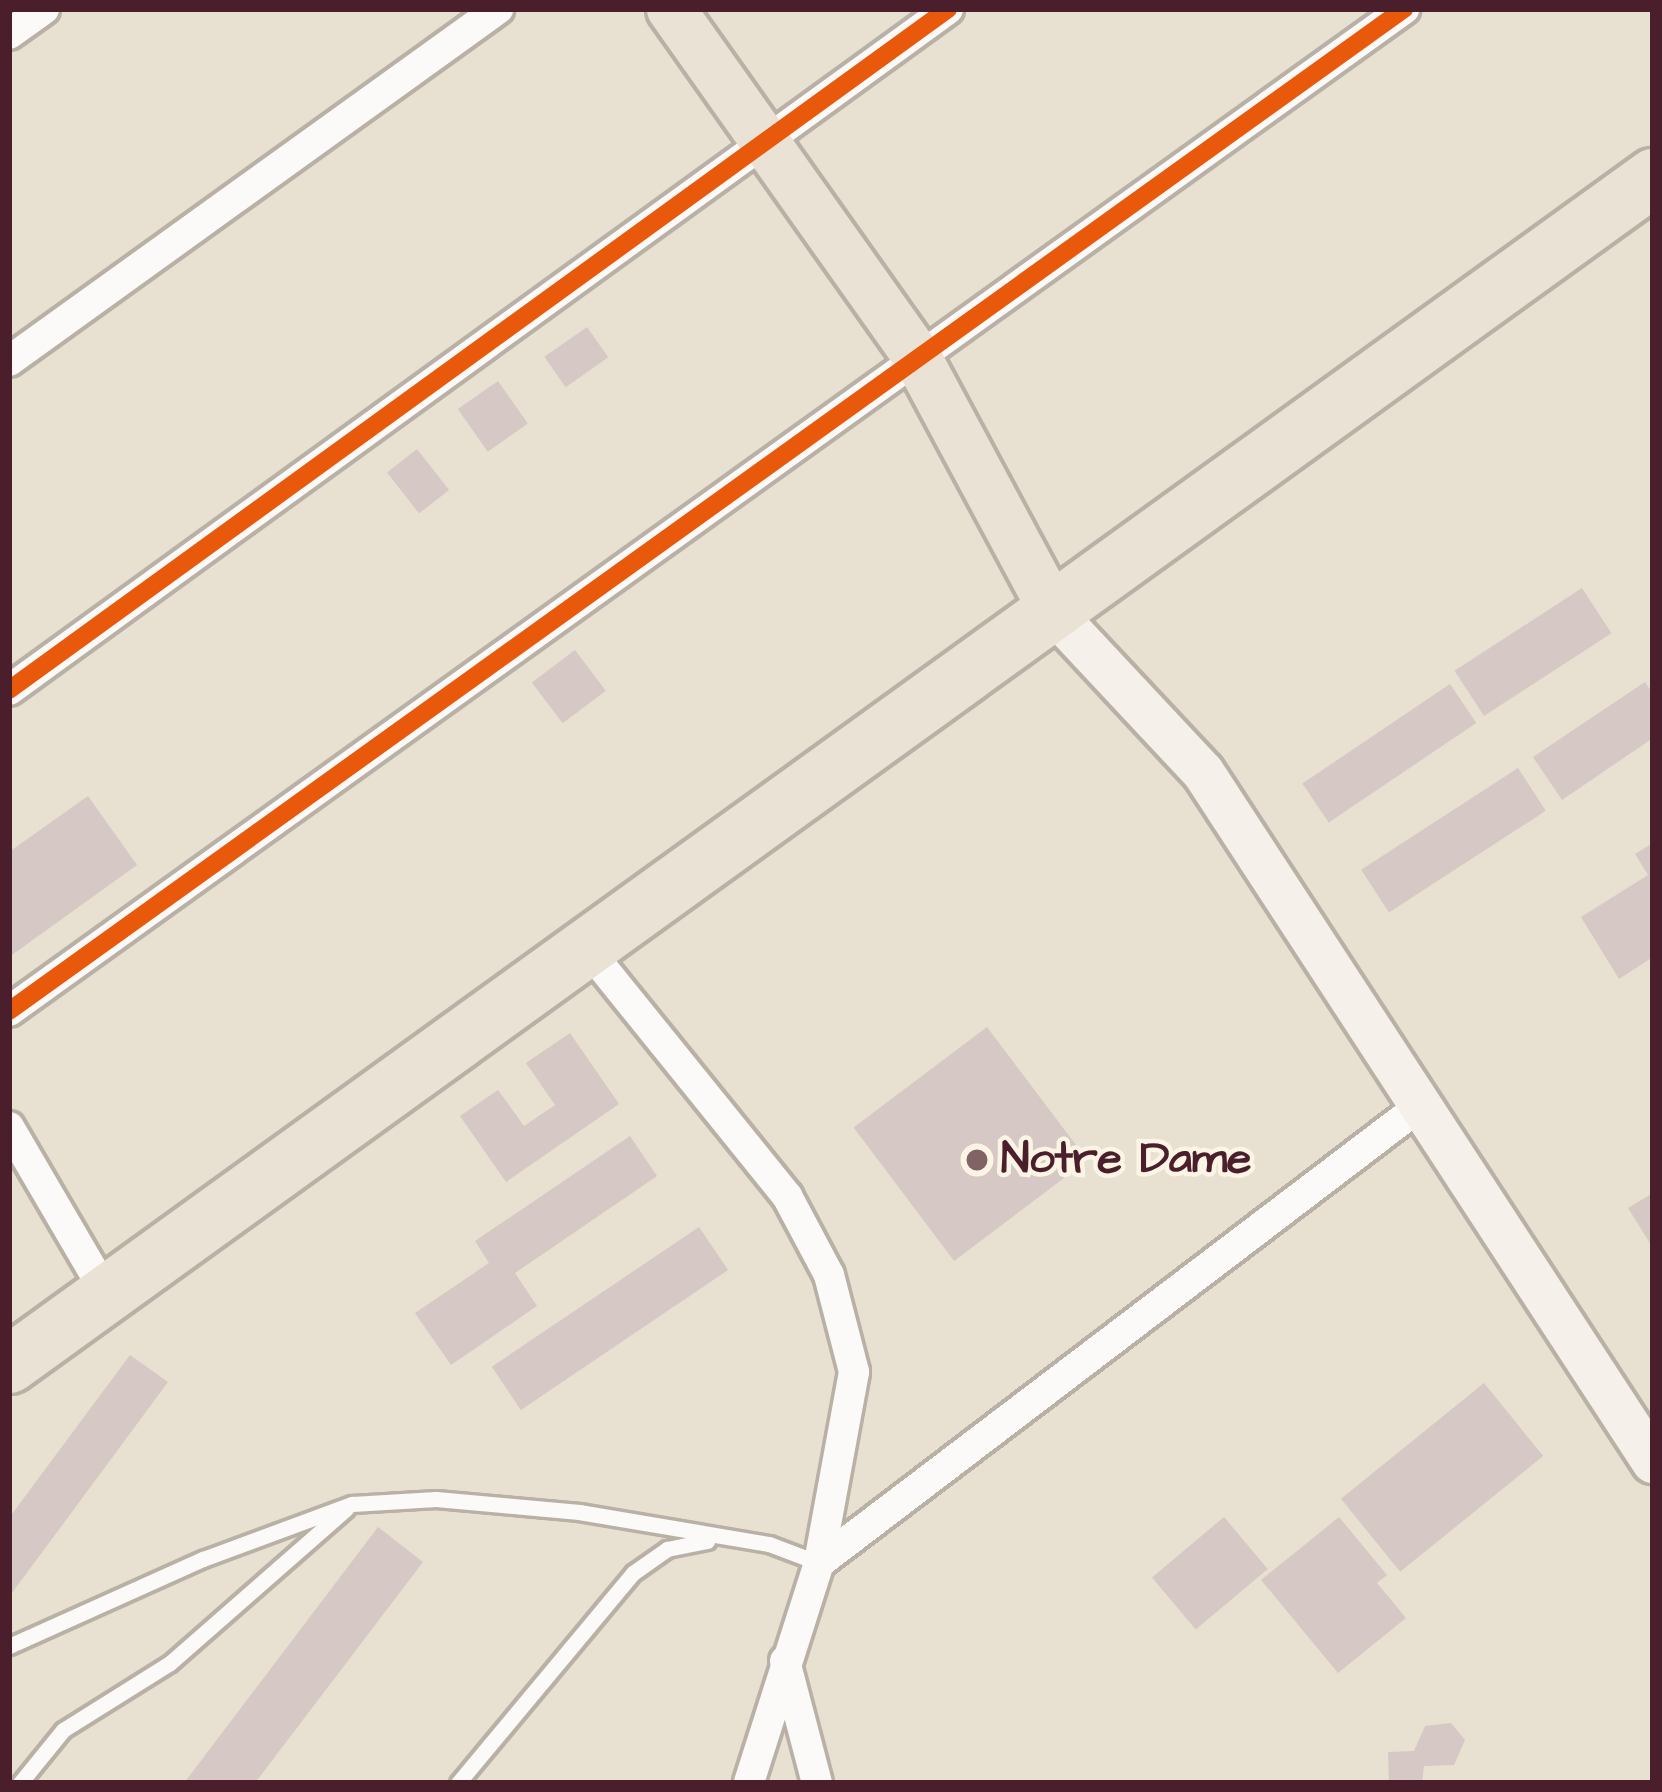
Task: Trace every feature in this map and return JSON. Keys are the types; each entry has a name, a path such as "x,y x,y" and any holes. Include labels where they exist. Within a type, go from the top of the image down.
{"highway":[{"path":"9,1364 109,1298 590,952 1653,177"}],"main road":[{"path":"671,9 917,357 1054,613"}],"street":[{"path":"9,34 44,9"},
{"path":"9,362 498,9"},
{"path":"9,690 948,9"},
{"path":"9,1011 1404,9"},
{"path":"1054,613 1203,772 1653,1462"},
{"path":"590,952 787,1196 829,1275 854,1372 819,1563 749,1783"},
{"path":"819,1563 1420,1106"},
{"path":"9,1127 109,1298"},
{"path":"785,1661 817,1783"}],"lane":[{"path":"9,1646 203,1559 352,1504 436,1499 555,1510 769,1544 819,1563"},
{"path":"20,1783 62,1730 170,1663 352,1504"},
{"path":"458,1783 633,1574 667,1549 716,1539"}],"building":[{"path":"587,327 608,357 566,387 544,357"},
{"path":"498,381 528,424 488,452 458,409"},
{"path":"417,449 449,490 419,513 387,472"},
{"path":"1582,588 1611,633 1484,716 1455,671"},
{"path":"575,650 606,691 563,723 532,682"},
{"path":"1645,682 1653,694 1653,738 1562,800 1533,757"},
{"path":"1450,684 1476,723 1329,823 1302,784"},
{"path":"1518,768 1546,811 1389,913 1361,870"},
{"path":"88,796 137,865 9,957 9,852"},
{"path":"1653,843 1653,957 1619,979 1581,917 1648,875 1635,854"},
{"path":"987,1027 1088,1160 954,1261 854,1128"},
{"path":"570,1033 619,1104 506,1182 460,1116 498,1090 524,1126 555,1105 526,1063"},
{"path":"630,1136 657,1176 515,1273 537,1306 451,1365 415,1313 489,1263 475,1241"},
{"path":"1653,1193 1653,1248 1628,1208"},
{"path":"699,1227 728,1270 521,1410 492,1367"},
{"path":"130,1355 168,1382 9,1597 9,1518"},
{"path":"1484,1383 1543,1456 1400,1572 1341,1499"},
{"path":"1224,1517 1268,1569 1196,1630 1152,1577"},
{"path":"1339,1517 1387,1575 1377,1583 1406,1618 1338,1673 1261,1580"},
{"path":"378,1527 423,1562 255,1783 184,1783"},
{"path":"1451,1723 1465,1740 1454,1765 1424,1766 1422,1783 1389,1783 1388,1752 1414,1751 1425,1726"}],"cycle path":[{"path":"9,690 948,9"},
{"path":"9,1011 1404,9"}],"place":[{"name":"Notre Dame","path":"977,1160"}]}
